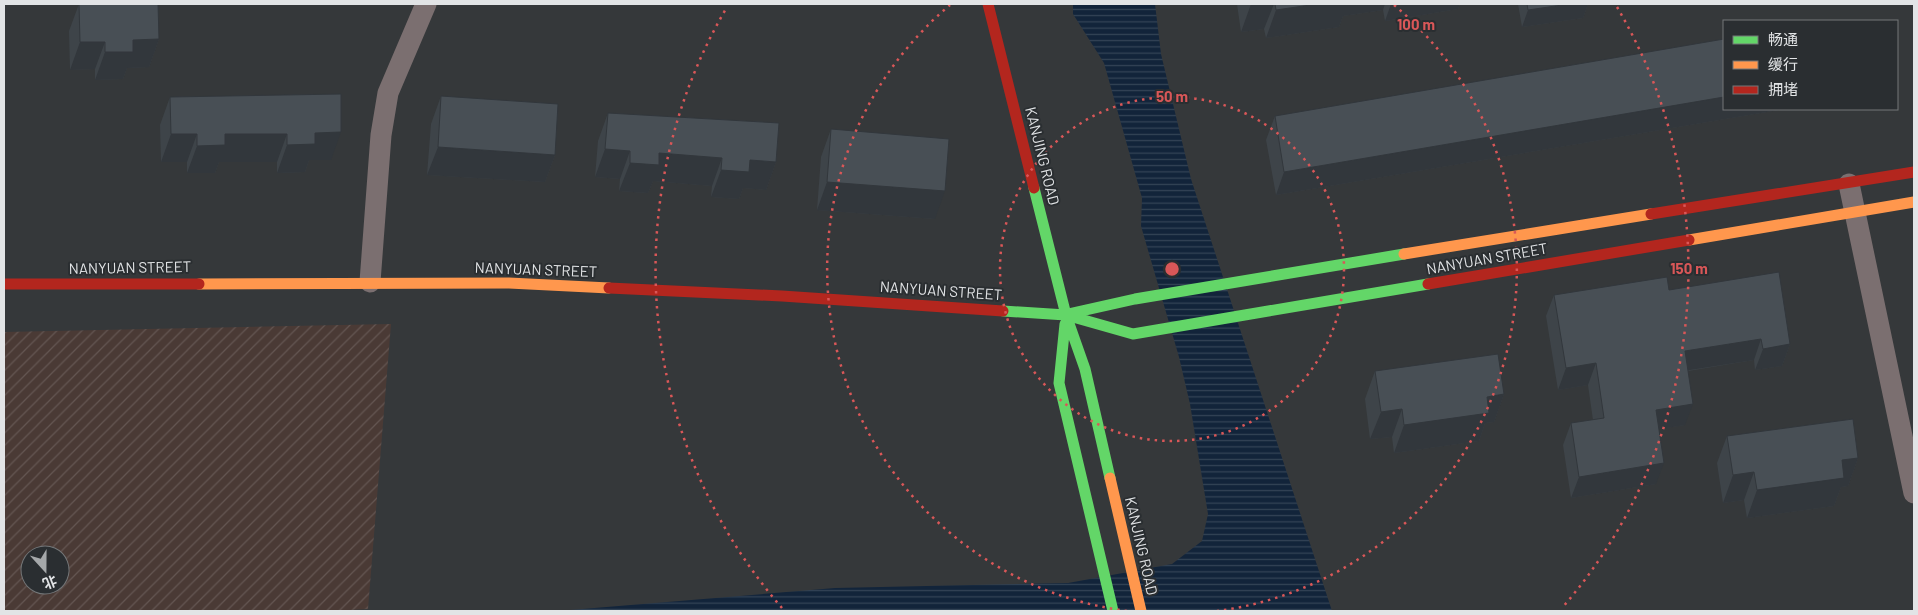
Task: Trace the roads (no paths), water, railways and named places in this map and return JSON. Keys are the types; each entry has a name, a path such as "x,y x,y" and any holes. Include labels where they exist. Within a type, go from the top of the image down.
{"street":[{"path":"370,282 381,135 388,93 426,4"},
{"name":"KANJING ROAD","path":"988,4 1066,315 1085,369 1141,611"},
{"name":"NANYUAN STREET","path":"1066,315 1135,299 1914,172"},
{"path":"1849,184 1914,493"},
{"name":"NANYUAN STREET","path":"4,284 509,283 782,296 1066,315 1133,334 1914,202"},
{"name":"KANJING ROAD","path":"1066,315 1059,383 1114,611"}],"water":[{"path":"1073,4 1155,4 1161,54 1191,179 1332,611 558,611 835,588 1068,583 1172,564 1202,541 1208,514 1190,404 1179,357 1141,226 1142,198 1104,63 1073,14"}]}
